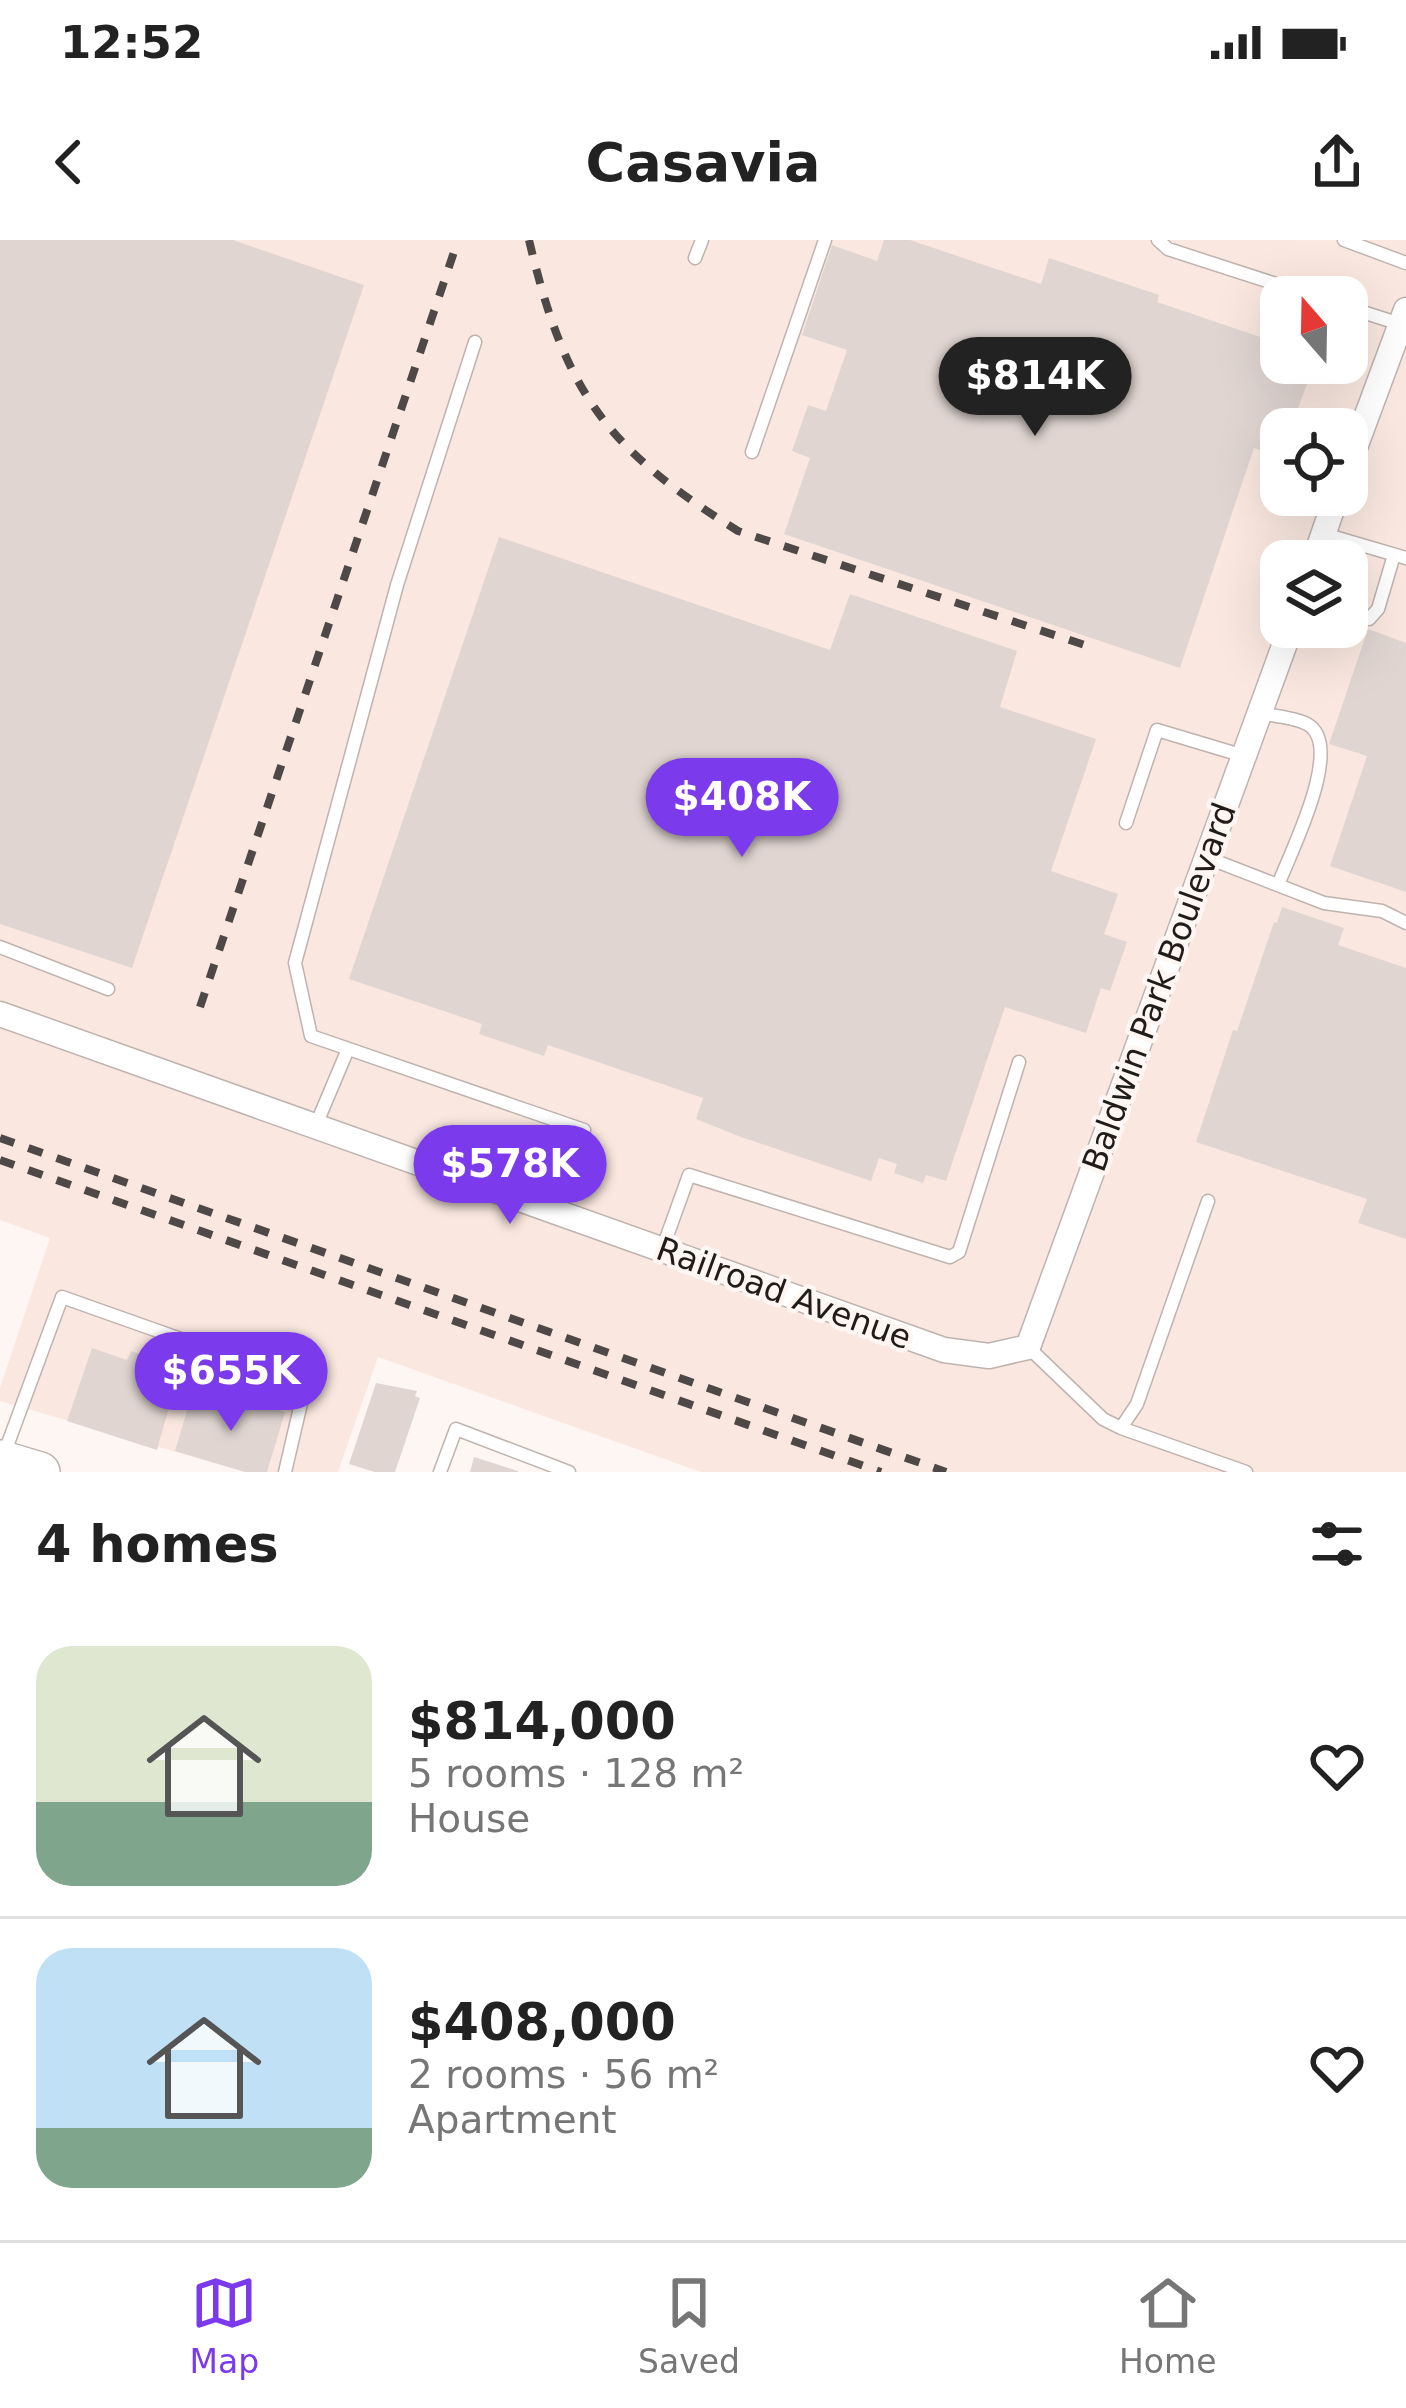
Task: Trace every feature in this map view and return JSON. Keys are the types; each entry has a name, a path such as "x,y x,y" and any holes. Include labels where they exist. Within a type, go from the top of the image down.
{"main road":[{"path":"1,1460 40,1472"}],"street":[{"path":"1368,415 1404,320"},
{"path":"1321,540 1329,516"},
{"name":"Baldwin Park Boulevard","path":"1028,1348 1283,648"},
{"name":"Railroad Avenue","path":"0,1014 944,1349 989,1356 1028,1348"}],"lane":[{"path":"695,258 702,240"},
{"path":"752,452 825,240"},
{"path":"1158,240 1168,250 1260,279"},
{"path":"1344,240 1406,263"},
{"path":"1368,312 1404,320"},
{"path":"476,342 397,585 295,963 311,1036 584,1130"},
{"path":"1323,534 1400,557 1378,609 1368,619"},
{"path":"1259,713 1309,724 1322,740 1323,764 1278,885"},
{"path":"1126,823 1157,730 1244,756"},
{"path":"1207,858 1324,903 1382,911 1406,923"},
{"path":"0,946 108,989"},
{"path":"315,1126 348,1048"},
{"path":"662,1250 689,1175 950,1257 959,1252 1019,1062"},
{"path":"1121,1428 1137,1404 1208,1201"},
{"path":"1,1460 62,1297 254,1365 302,1399 285,1472"},
{"path":"1028,1348 1103,1419 1246,1472"},
{"path":"440,1472 456,1429 569,1472"}],"shaded area":[{"path":"0,240 1406,240 1406,1472 701,1472 378,1357 338,1472 245,1472 0,1401 0,1388 50,1238 0,1220"}],"building":[{"path":"0,240 233,240 364,285 132,968 0,924"},
{"path":"884,240 910,240 1041,284 1049,258 1159,295 1157,302 1260,337 1260,384 1307,384 1298,408 1260,408 1260,450 1254,448 1180,668 784,534 810,458 792,451 808,405 826,411 847,350 802,335 832,245 877,261"},
{"path":"499,537 830,650 850,594 1017,651 1000,707 1096,739 1051,871 1118,894 1104,934 1127,942 1110,991 1101,988 1086,1033 1005,1007 946,1181 926,1175 923,1183 894,1173 897,1164 879,1158 871,1181 696,1119 703,1098 548,1045 544,1056 479,1034 482,1024 349,979"},
{"path":"1368,629 1406,643 1406,892 1330,866 1367,756 1329,744 1362,648 1368,648"},
{"path":"1282,907 1344,928 1338,945 1406,968 1406,1239 1358,1223 1367,1199 1196,1142 1233,1030 1237,1031"},
{"path":"92,1348 127,1360 131,1351 149,1357 146,1366 150,1370 177,1379 157,1450 67,1421"},
{"path":"376,1383 417,1391 415,1396 420,1398 395,1472 349,1464"},
{"path":"230,1395 285,1412 267,1472 245,1472 175,1451 191,1397 227,1408"},
{"path":"474,1457 518,1471 518,1472 470,1472"}],"railway":[{"path":"200,1007 458,240"},
{"path":"529,240 558,338 597,411 623,443 692,501 738,531 1097,649"},
{"path":"0,1138 946,1472"},
{"path":"0,1160 881,1472"}]}
